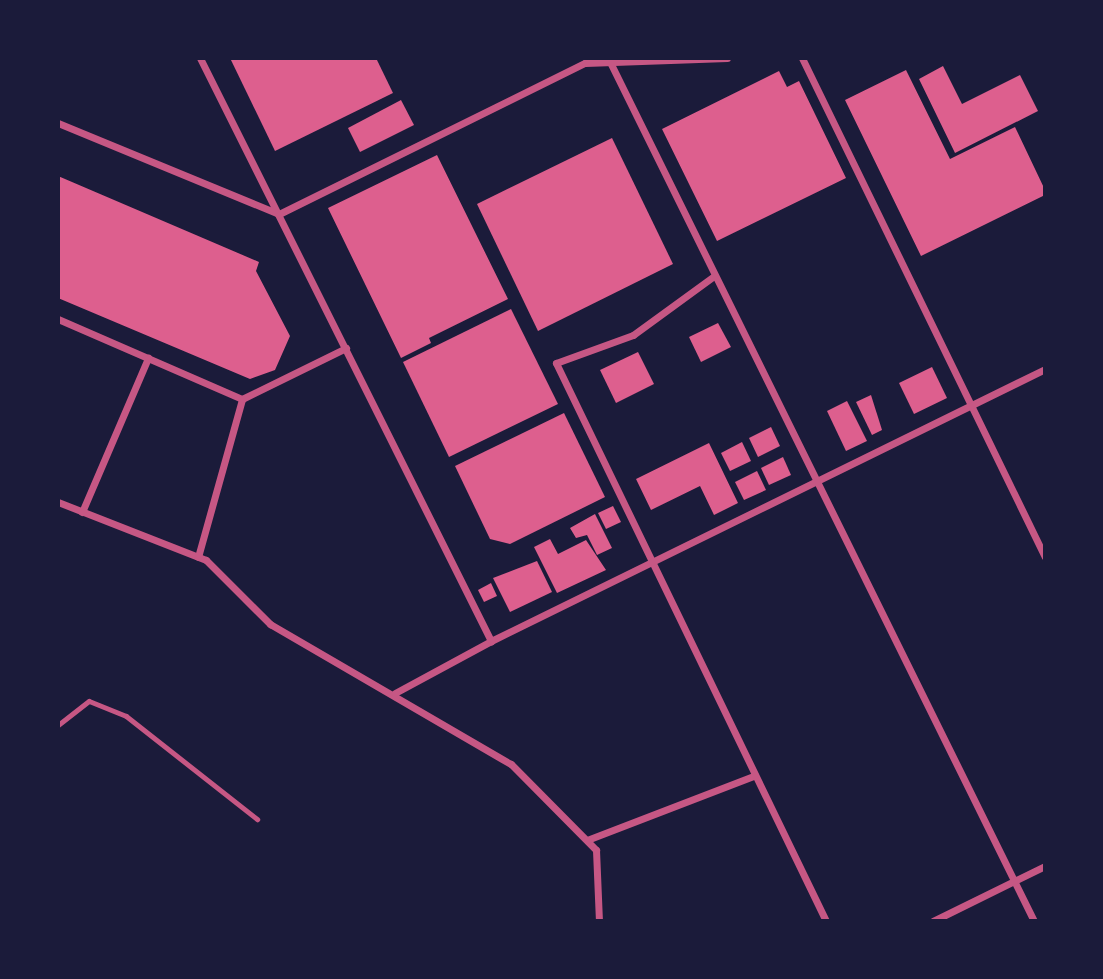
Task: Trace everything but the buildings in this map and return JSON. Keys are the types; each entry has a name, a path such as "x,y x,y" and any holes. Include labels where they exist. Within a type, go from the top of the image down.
{"street":[{"path":"200,58 491,641"},
{"path":"58,123 279,214 585,63 608,60 727,58"},
{"path":"802,58 1045,557"},
{"path":"608,60 1034,921"},
{"path":"714,276 633,335 555,363 650,564 826,921"},
{"path":"58,320 242,398 346,348"},
{"path":"82,512 148,358"},
{"path":"394,693 491,641 816,484 1045,369"},
{"path":"198,556 242,398"},
{"path":"58,502 198,556 270,624 394,693 511,764 596,850 599,921"},
{"path":"587,840 754,776"},
{"path":"933,921 1045,866"}],"lane":[{"path":"58,725 89,701 126,716 257,820"}]}
